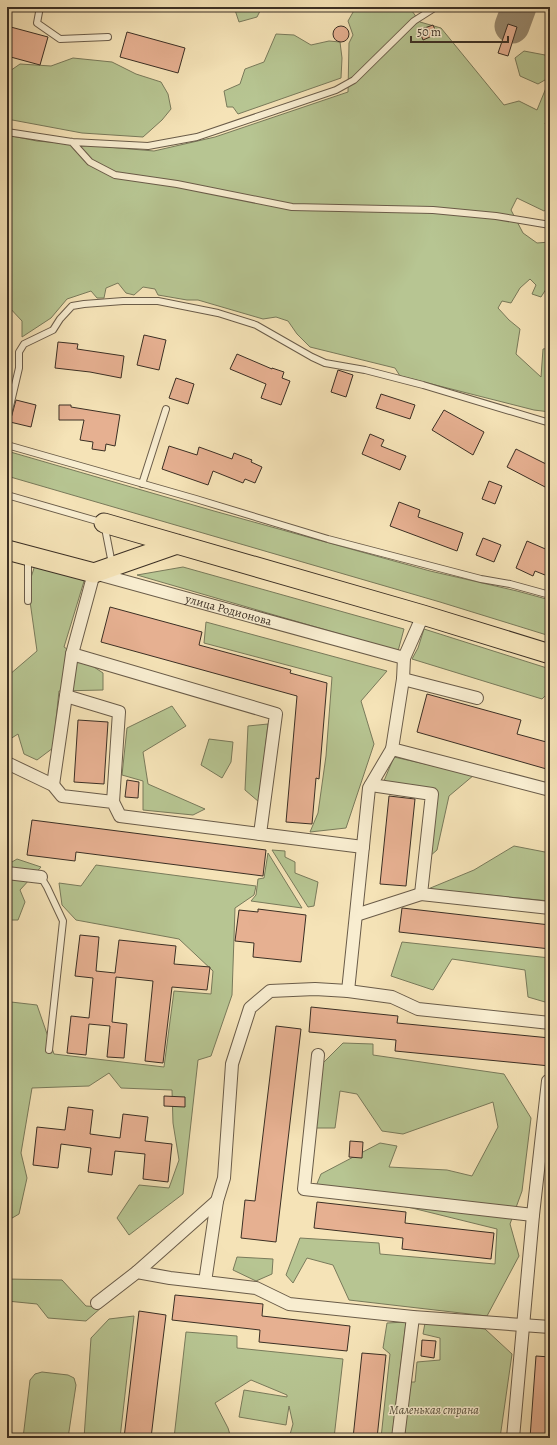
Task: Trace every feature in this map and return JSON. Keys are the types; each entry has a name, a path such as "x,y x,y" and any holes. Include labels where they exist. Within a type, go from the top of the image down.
{"main road":[{"path":"104,523 422,615 550,654"},
{"path":"94,573 177,544"},
{"name":"улица Родионова","path":"7,550 94,573"}],"street":[{"path":"53,785 72,654 94,573"},
{"name":"улица Родионова","path":"94,573 404,658"},
{"path":"348,991 369,788 392,748 403,679 404,658 422,615"},
{"path":"72,654 276,714 260,834"},
{"path":"403,679 477,698"},
{"path":"66,696 119,712 112,802 120,816 363,847"},
{"path":"392,748 550,790"},
{"path":"7,763 53,785 62,796 112,802"},
{"path":"371,784 432,794 421,894"},
{"path":"7,872 41,878"},
{"path":"356,915 421,894 550,908"},
{"path":"205,1282 217,1201 224,1178 232,1064 250,1008 270,991 315,989 348,991 392,997 418,1009 550,1023"},
{"path":"318,1055 304,1190 533,1215"},
{"path":"513,1438 533,1215 548,1081 550,1081"},
{"path":"97,1303 137,1272 217,1201"},
{"path":"137,1272 170,1278 256,1288 289,1304 550,1327"},
{"path":"398,1438 413,1316"}],"lane":[{"path":"40,7 37,23 60,39 108,37"},
{"path":"7,132 72,142 148,146 197,137 336,90 354,80 414,21 436,7"},
{"path":"72,142 90,162 115,174 177,184 292,207 433,210 496,216 550,225"},
{"path":"7,419 19,368 19,352 24,344 53,330 60,319 72,306 123,301 158,301 218,312 256,325 312,357 325,362 365,370 424,385 550,423"},
{"path":"142,484 166,409"},
{"path":"7,445 328,539 481,579 510,584 550,595"},
{"path":"7,495 104,523 112,566"},
{"path":"28,555 28,601"},
{"path":"41,878 47,887 63,921 49,1050"}],"green space":[{"path":"234,7 262,7 257,17 239,22"},
{"path":"356,7 407,7 420,22 441,28 504,105 519,101 537,110 546,88 550,88 550,119 545,123 550,137 550,207 544,211 517,198 511,210 523,233 537,243 550,242 550,283 541,297 532,294 536,285 530,279 520,288 511,303 502,301 498,308 520,329 516,354 541,377 543,349 550,348 550,412 534,410 400,376 395,368 310,347 297,334 288,321 276,317 263,319 198,300 187,300 158,295 155,289 143,287 134,295 126,293 118,283 106,288 104,298 97,298 91,291 67,299 51,318 22,337 22,321 7,305 7,135 37,141 154,151 215,137 348,92 349,43 353,35 348,21"},
{"path":"276,34 294,35 311,45 329,41 340,42 342,58 341,78 238,114 233,107 227,107 224,91 240,84 245,69 264,62"},
{"path":"524,51 545,55 550,61 550,77 538,84 520,76 515,58"},
{"path":"73,58 112,62 136,74 161,82 168,94 171,109 162,120 143,137 82,133 7,119 7,73 20,64 51,66"},
{"path":"7,451 214,511 430,571 550,600 550,636 440,602 7,476"},
{"path":"35,565 85,578 64,647 103,673 103,690 59,691 53,748 37,760 24,754 18,734 7,741 7,686 9,675 37,651 28,587"},
{"path":"183,567 404,629 398,651 137,575"},
{"path":"206,622 387,671 361,701 374,744 346,828 310,832 318,813 326,756 332,677 204,643"},
{"path":"424,629 550,669 550,691 542,699 412,659 418,648"},
{"path":"172,706 186,726 143,752 148,784 205,809 193,815 143,810 143,781 122,775 127,728"},
{"path":"268,724 259,802 245,790 248,726"},
{"path":"209,739 233,742 231,762 222,778 201,765"},
{"path":"394,757 474,775 449,796 437,850 430,856 426,789 381,788"},
{"path":"514,846 550,853 549,901 428,889 474,870"},
{"path":"272,850 285,851 285,857 295,862 295,873 318,882 314,906 308,907"},
{"path":"268,853 302,908 251,901 256,895 258,879 264,878"},
{"path":"17,859 41,867 20,890 25,902 18,920 7,920 7,865"},
{"path":"96,865 256,886 254,895 235,908 232,995 211,1056 198,1060 183,1194 129,1235 117,1218 139,1185 169,1188 179,1160 173,1123 172,1090 121,1088 109,1073 89,1086 32,1088 21,1153 27,1178 19,1214 7,1221 7,995 11,1002 37,1005 54,1054 164,1067 174,991 211,994 213,971 179,939 76,920 62,905 59,883 81,886"},
{"path":"402,942 550,958 550,998 545,1002 528,997 525,970 452,959 433,990 391,976"},
{"path":"343,1043 373,1044 373,1055 504,1074 531,1118 522,1191 510,1224 519,1256 487,1316 349,1300 333,1265 307,1258 293,1283 286,1275 300,1238 379,1243 380,1254 495,1264 497,1229 412,1208 322,1191 316,1186 321,1174 380,1143 397,1146 389,1167 447,1170 472,1176 498,1127 493,1102 403,1134 382,1131 357,1094 340,1091 335,1128 306,1128 316,1070"},
{"path":"237,1257 273,1259 272,1274 256,1281 233,1270"},
{"path":"7,1279 62,1280 86,1306 102,1307 86,1321 48,1318 37,1304 7,1301"},
{"path":"134,1316 120,1438 84,1438 91,1338 109,1319"},
{"path":"406,1322 392,1437 381,1438 390,1354 383,1348 387,1323"},
{"name":"Маленькая страна","path":"425,1323 485,1329 512,1354 500,1438 404,1438 410,1382 415,1382 417,1362 440,1360 440,1338 423,1334"},
{"path":"186,1332 237,1336 237,1348 343,1359 334,1438 289,1438 293,1424 289,1406 286,1425 239,1417 244,1390 287,1397 287,1395 251,1380 215,1403 228,1428 231,1438 174,1438"},
{"path":"42,1372 68,1375 74,1378 76,1385 68,1438 23,1438 30,1380 35,1374"}],"building":[{"path":"508,24 517,27 508,56 498,53"},
{"path":"433,25 437,34 423,40 419,30"},
{"path":"7,26 48,37 40,65 7,56"},
{"path":"338,26 344,26 349,31 347,40 344,42 338,42 333,37 333,31"},
{"path":"127,32 185,48 178,73 120,57"},
{"path":"144,335 166,340 159,370 137,365"},
{"path":"58,342 78,344 77,349 124,356 121,378 90,372 55,368"},
{"path":"237,354 272,369 284,372 282,378 290,381 281,405 261,398 266,384 230,369"},
{"path":"338,370 353,375 346,397 331,392"},
{"path":"176,378 194,384 188,404 169,398"},
{"path":"381,394 415,405 410,419 376,408"},
{"path":"16,400 36,405 31,427 10,422"},
{"path":"59,405 71,405 71,407 120,415 115,446 106,444 105,451 92,449 93,442 80,440 84,420 59,420"},
{"path":"444,410 484,432 473,455 432,430"},
{"path":"370,434 384,440 381,446 406,456 400,470 362,454"},
{"path":"169,446 197,455 199,447 232,459 234,453 252,460 251,462 262,467 255,483 245,479 243,483 213,471 208,485 162,469"},
{"path":"516,449 550,466 550,482 547,488 507,467"},
{"path":"489,481 502,486 495,504 482,499"},
{"path":"399,502 420,510 418,517 463,533 457,551 390,526"},
{"path":"483,538 501,545 494,562 476,555"},
{"path":"527,541 550,551 550,577 535,571 533,576 516,568"},
{"path":"110,607 202,632 199,645 291,670 290,673 327,683 319,779 316,778 312,824 286,822 297,696 101,642"},
{"path":"427,694 521,720 517,734 550,743 550,770 417,732"},
{"path":"78,720 108,722 104,784 74,782"},
{"path":"127,780 139,782 138,798 125,797"},
{"path":"389,796 415,799 406,886 380,884"},
{"path":"32,820 266,850 263,876 76,852 75,861 27,855"},
{"path":"402,908 550,925 550,949 399,932"},
{"path":"258,909 306,915 301,962 253,957 254,943 235,941 239,910 258,912"},
{"path":"80,935 99,937 96,971 115,973 119,940 176,946 174,964 210,967 207,990 172,987 163,1063 145,1061 153,981 116,977 112,1022 127,1024 124,1058 107,1057 110,1026 89,1024 86,1055 67,1053 71,1016 89,1018 93,978 75,976"},
{"path":"311,1007 398,1016 397,1023 550,1038 550,1066 395,1051 396,1040 309,1032"},
{"path":"276,1026 301,1029 276,1242 241,1238 245,1200 255,1201"},
{"path":"164,1096 185,1097 185,1107 164,1106"},
{"path":"68,1107 93,1110 90,1134 120,1138 123,1114 148,1117 145,1141 172,1144 168,1182 143,1179 145,1154 115,1151 112,1175 88,1172 91,1148 61,1144 58,1168 33,1165 37,1127 65,1130"},
{"path":"350,1141 363,1142 362,1158 349,1157"},
{"path":"317,1202 406,1212 405,1223 494,1233 491,1259 402,1249 403,1238 314,1228"},
{"path":"175,1295 263,1304 262,1316 350,1326 347,1351 259,1342 260,1330 172,1320"},
{"path":"139,1311 166,1315 151,1438 124,1438"},
{"path":"422,1340 436,1341 434,1358 421,1356"},
{"path":"362,1353 386,1355 377,1438 353,1438"},
{"path":"536,1356 550,1357 550,1438 530,1438"}],"taxiway":[{"path":"512,26 519,7"}]}
